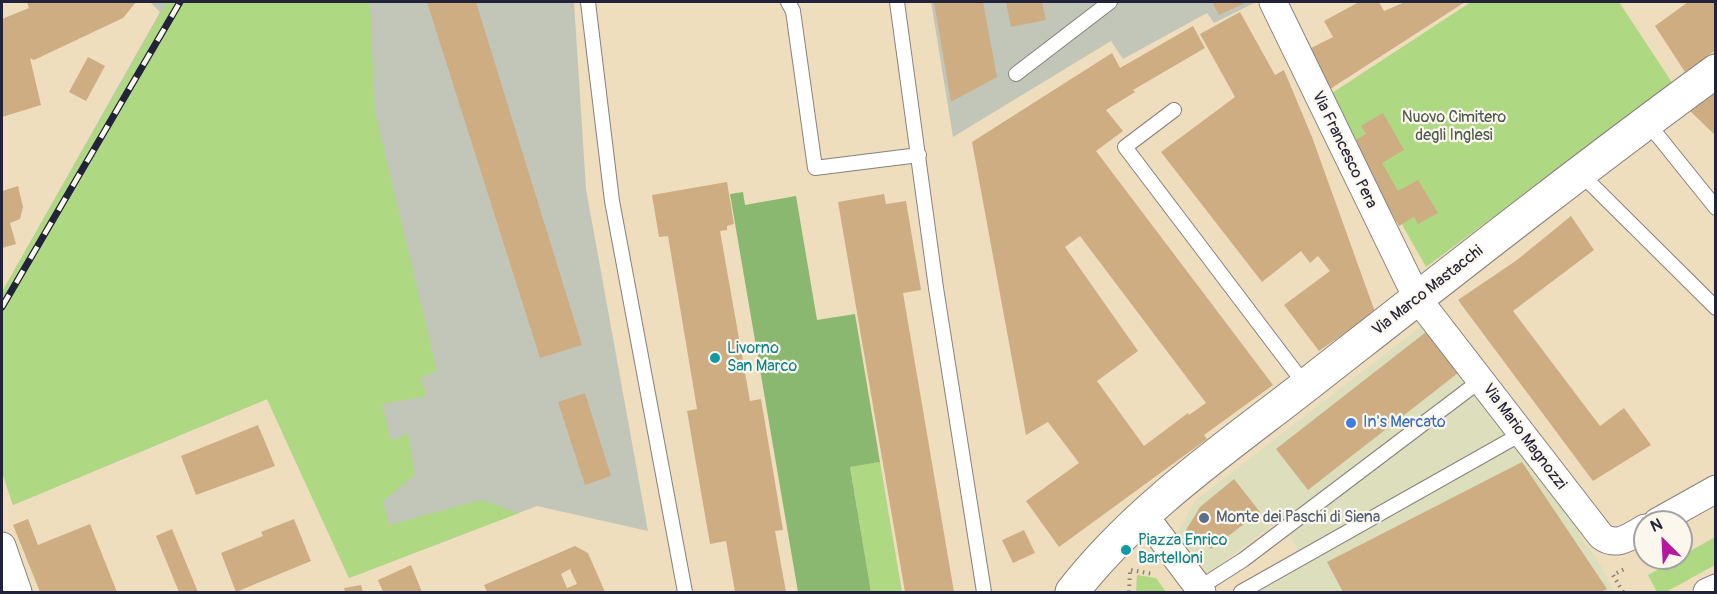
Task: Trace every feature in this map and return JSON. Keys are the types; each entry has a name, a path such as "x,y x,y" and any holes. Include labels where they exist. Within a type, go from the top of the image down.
{"street":[{"name":"Via Francesco Pera","path":"1273,2 1417,298"},
{"name":"Via Marco Mastacchi","path":"1072,592 1144,514 1417,298 1716,71"},
{"name":"Via Mario Magnozzi","path":"1417,298 1601,536 1612,542 1633,534"},
{"path":"1678,510 1716,489"},
{"path":"1144,514 1200,590"},
{"path":"2,546 18,592"},
{"path":"1707,592 1716,588"}],"lane":[{"path":"588,2 612,201 685,592"},
{"path":"788,2 793,11 815,168 919,155"},
{"path":"897,2 936,288 984,592"},
{"path":"1016,74 1110,2"},
{"path":"1174,110 1125,147 1306,386"},
{"path":"1646,122 1716,208"},
{"path":"1580,172 1716,308"},
{"path":"1200,590 1481,380"},
{"path":"1241,592 1521,434"}],"path":[{"path":"1623,592 1613,575 1630,566"},
{"path":"1129,592 1130,570"},
{"path":"1123,571 1155,574"}],"shaded area":[{"path":"150,2 574,2 586,189 648,531 537,506 349,578 267,399 13,505 2,472 2,292 160,12"},
{"path":"931,2 1254,3 1214,23 1207,13 1123,59 1111,41 953,137"},
{"path":"1424,324 1472,378 1600,564 1614,592 1251,592 1245,582 1299,552 1281,518 1209,573 1177,533 1195,501"}],"green space":[{"path":"167,2 370,2 375,112 437,371 420,378 427,396 382,404 391,441 408,433 415,475 383,501 389,525 481,500 519,513 349,578 267,399 13,505 2,472 2,292"},
{"name":"Nuovo Cimitero degli Inglesi","path":"1471,2 1619,2 1673,84 1426,267 1329,95"},
{"path":"743,192 745,205 796,196 817,320 855,314 880,462 850,467 871,592 798,592 730,194"},
{"path":"880,462 902,592 871,592 850,467"},
{"path":"1715,537 1715,565 1666,592 1657,592 1648,575 1657,570 1693,570 1693,549"},
{"path":"1137,575 1156,578 1166,592 1136,592"}],"building":[{"path":"27,2 136,2 123,18 34,60 30,58 41,105 2,117 2,19 29,8"},
{"path":"427,2 476,2 582,345 540,358"},
{"path":"934,2 983,2 997,77 951,102"},
{"path":"1006,2 1042,2 1046,20 1011,27"},
{"path":"1212,2 1247,2 1219,15"},
{"path":"1359,2 1379,2 1384,11 1405,2 1465,2 1327,91 1309,49 1333,37 1324,21"},
{"path":"1688,2 1716,2 1716,50 1685,72 1655,26"},
{"path":"1240,12 1275,75 1284,70 1312,137 1375,312 1319,351 1284,305 1330,271 1318,256 1310,263 1301,251 1262,282 1161,152 1235,97 1200,34"},
{"path":"1193,26 1205,48 1133,90 1135,92 1106,110 1123,131 1096,151 1273,385 1204,435 1207,439 1059,547 1026,501 1079,463 1048,422 1026,435 972,142 1112,53 1120,68","holes":["1080,236 1206,403 1189,415 1188,413 1144,446 1097,381 1138,351 1065,247"]},
{"path":"88,57 105,66 86,101 69,92"},
{"path":"1716,92 1716,136 1689,110"},
{"path":"1383,113 1404,150 1382,163 1398,191 1418,180 1438,213 1418,224 1414,217 1399,226 1351,143 1366,134 1361,126"},
{"name":"Livorno San Marco","path":"727,182 734,224 727,226 727,230 720,231 750,401 761,399 783,530 775,531 786,592 735,592 726,541 710,544 687,411 697,409 668,236 659,237 652,195"},
{"path":"18,186 23,207 20,219 10,223 16,244 2,248 2,191"},
{"path":"884,194 886,204 906,201 921,290 903,293 954,592 905,592 838,202"},
{"path":"1571,216 1594,250 1513,311 1600,426 1624,408 1651,445 1593,481 1458,300 1517,260"},
{"name":"In's Mercato","path":"1426,332 1458,373 1308,490 1276,449"},
{"path":"585,393 611,476 585,485 558,402"},
{"path":"258,425 275,466 196,495 181,456"},
{"path":"1522,462 1607,589 1601,592 1343,592 1327,562"},
{"path":"1234,479 1260,512 1211,549 1186,530 1200,507"},
{"path":"28,519 38,545 90,524 117,592 40,592 13,525"},
{"path":"294,519 311,561 236,592 221,553 263,536 261,532"},
{"path":"172,529 198,592 179,592 156,536"},
{"path":"1024,530 1035,553 1013,563 1002,540"},
{"path":"575,546 588,553 605,592 487,592 484,585","holes":["570,569 577,584 567,588 561,574"]},
{"path":"411,565 422,592 383,592 378,580"},
{"path":"361,585 363,592 345,592 344,588"}],"railway":[{"path":"2,307 180,2"}],"place":[{"name":"Livorno San Marco","path":"715,358"},
{"name":"In's Mercato","path":"1351,423"},
{"name":"Monte dei Paschi di Siena","path":"1204,518"},
{"name":"Piazza Enrico Bartelloni","path":"1126,550"}]}
